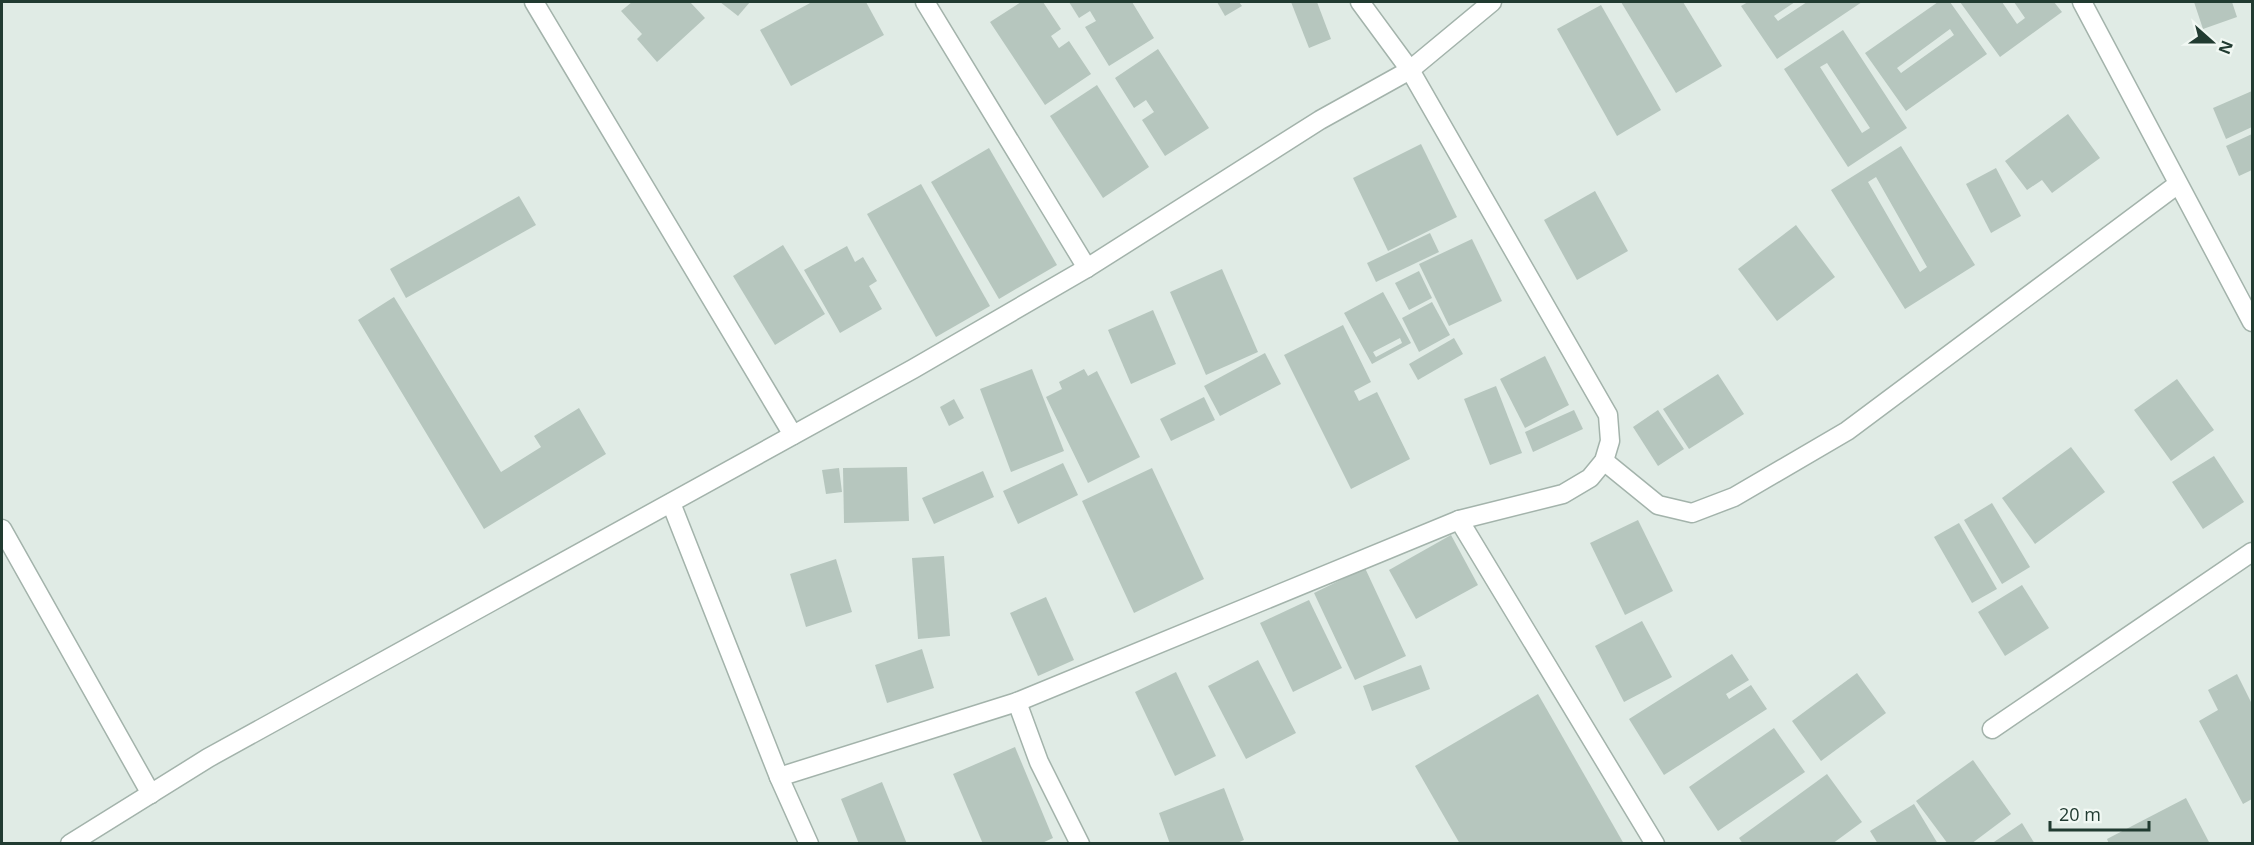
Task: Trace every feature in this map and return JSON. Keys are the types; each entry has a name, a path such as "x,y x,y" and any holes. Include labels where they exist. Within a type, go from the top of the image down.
{"street":[{"path":"534,2 793,435"},
{"path":"925,2 1087,268"},
{"path":"779,777 1017,702 1459,520 1563,494 1590,478 1605,461 1610,441 1608,415 1410,70 1360,2"},
{"path":"70,843 208,758 914,369 1087,268 1320,120 1410,70 1492,2"},
{"path":"2082,2 2253,322"},
{"path":"1605,461 1658,505 1692,513 1734,497 1847,431 2178,184"},
{"path":"671,503 779,777 809,843"},
{"path":"1459,520 1655,843"},
{"path":"2,529 151,794"},
{"path":"1992,729 2253,552"},
{"path":"1017,702 1040,762 1080,843"}],"building":[{"path":"632,2 690,2 705,18 657,62 637,39 642,34 621,11"},
{"path":"720,2 750,2 738,16"},
{"path":"812,2 866,2 884,35 791,86 760,30"},
{"path":"1021,2 1043,2 1061,29 1051,36 1059,48 1069,41 1091,74 1045,105 990,22"},
{"path":"1069,2 1132,2 1154,38 1109,66 1085,27 1096,21 1090,11 1079,18"},
{"path":"1217,2 1239,2 1242,6 1225,16"},
{"path":"1291,2 1317,2 1331,39 1309,48"},
{"path":"1621,2 1683,2 1722,66 1676,93"},
{"path":"1748,2 1795,2 1774,16 1778,21 1807,2 1862,2 1777,59 1741,6"},
{"path":"1938,2 1950,2 1987,54 1906,111 1865,53","holes":["1950,29 1954,35 1901,73 1897,68"]},
{"path":"1960,2 2002,2 2017,24 2025,18 2014,2 2054,2 2062,12 2000,57"},
{"path":"2194,2 2232,2 2237,17 2203,29"},
{"path":"1601,5 1661,110 1617,136 1557,29"},
{"path":"1843,30 1907,128 1848,167 1784,69","holes":["1827,63 1870,128 1862,133 1820,67"]},
{"path":"1158,49 1209,128 1165,156 1142,120 1154,112 1146,100 1134,108 1115,78"},
{"path":"1097,85 1149,167 1103,198 1050,116"},
{"path":"2252,91 2252,127 2226,139 2213,108"},
{"path":"2068,114 2100,158 2052,193 2042,180 2027,190 2005,161"},
{"path":"2252,134 2252,170 2239,176 2226,146"},
{"path":"1421,144 1457,217 1388,251 1353,178"},
{"path":"1901,146 1975,265 1905,309 1831,190","holes":["1876,177 1927,267 1920,272 1868,182"]},
{"path":"989,148 1057,265 999,299 931,182"},
{"path":"1996,168 2021,216 1991,233 1966,184"},
{"path":"921,184 990,306 936,337 867,214"},
{"path":"1595,191 1628,251 1577,280 1544,220"},
{"path":"519,196 536,225 406,298 390,269"},
{"path":"1796,225 1835,277 1777,321 1738,269"},
{"path":"1430,233 1439,252 1376,282 1367,263"},
{"path":"1472,239 1502,301 1449,326 1419,264"},
{"path":"783,245 825,314 775,345 733,276"},
{"path":"847,246 855,262 863,257 877,281 869,286 882,309 840,333 804,270"},
{"path":"1222,269 1258,352 1206,375 1170,292"},
{"path":"1419,271 1432,298 1409,310 1395,283"},
{"path":"1383,292 1411,343 1372,364 1344,313","holes":["1400,338 1402,343 1376,357 1373,352"]},
{"path":"394,297 501,472 541,447 534,436 579,408 606,454 484,529 358,320"},
{"path":"1432,302 1450,335 1419,352 1402,318"},
{"path":"1153,310 1176,364 1131,384 1108,330"},
{"path":"1343,325 1371,382 1354,391 1359,401 1377,392 1410,459 1351,489 1284,355"},
{"path":"1454,338 1463,354 1418,380 1409,364"},
{"path":"1265,353 1281,384 1220,416 1204,386"},
{"path":"1545,356 1569,405 1525,428 1500,379"},
{"path":"1032,369 1064,451 1011,472 980,389"},
{"path":"1084,369 1088,376 1097,371 1140,457 1088,483 1046,397 1062,389 1059,382"},
{"path":"1718,374 1744,414 1689,449 1663,409"},
{"path":"2177,379 2214,430 2171,461 2134,410"},
{"path":"1496,386 1522,453 1490,465 1464,399"},
{"path":"1204,397 1215,420 1171,441 1160,419"},
{"path":"954,399 964,418 949,426 940,407"},
{"path":"1574,410 1583,429 1533,452 1525,432"},
{"path":"1658,410 1684,449 1658,466 1633,427"},
{"path":"2071,447 2105,492 2035,544 2002,498"},
{"path":"2214,456 2244,502 2203,529 2172,482"},
{"path":"1063,463 1078,495 1018,524 1003,491"},
{"path":"907,467 909,521 844,523 843,468"},
{"path":"839,468 842,492 826,494 822,470"},
{"path":"1152,468 1204,579 1134,613 1082,501"},
{"path":"983,471 994,497 934,524 922,498"},
{"path":"1992,503 2030,567 2002,584 1964,520"},
{"path":"1638,520 1673,591 1625,615 1590,543"},
{"path":"1959,523 1997,589 1972,603 1934,537"},
{"path":"1451,535 1478,585 1416,619 1389,570"},
{"path":"944,556 950,636 918,639 912,558"},
{"path":"836,559 852,612 806,627 790,574"},
{"path":"1365,568 1406,656 1355,680 1314,593"},
{"path":"2022,585 2049,628 2005,656 1978,612"},
{"path":"1046,597 1074,660 1038,676 1010,613"},
{"path":"1309,600 1342,668 1293,692 1260,623"},
{"path":"1642,621 1672,677 1624,702 1595,646"},
{"path":"922,649 934,688 887,703 875,665"},
{"path":"1732,654 1749,680 1726,694 1729,699 1751,685 1767,709 1664,775 1629,719"},
{"path":"1258,660 1296,733 1246,759 1208,686"},
{"path":"1421,665 1430,689 1372,711 1363,686"},
{"path":"1176,672 1216,756 1175,776 1135,692"},
{"path":"1857,673 1886,713 1821,761 1792,721"},
{"path":"2237,674 2252,704 2252,799 2243,804 2199,721 2218,710 2208,690"},
{"path":"1538,694 1624,844 1460,844 1415,766"},
{"path":"1774,728 1805,772 1718,831 1689,787"},
{"path":"1015,747 1053,838 1040,844 983,844 953,774"},
{"path":"1973,760 2011,814 1971,844 1948,844 1916,801"},
{"path":"1827,774 1862,822 1832,844 1743,844 1739,838"},
{"path":"882,782 907,844 859,844 841,799"},
{"path":"1224,788 1244,840 1235,844 1170,844 1159,813"},
{"path":"2186,798 2210,844 2109,844 2107,839"},
{"path":"1914,804 1938,844 1878,844 1870,831"},
{"path":"2022,823 2035,844 1991,844"}]}
